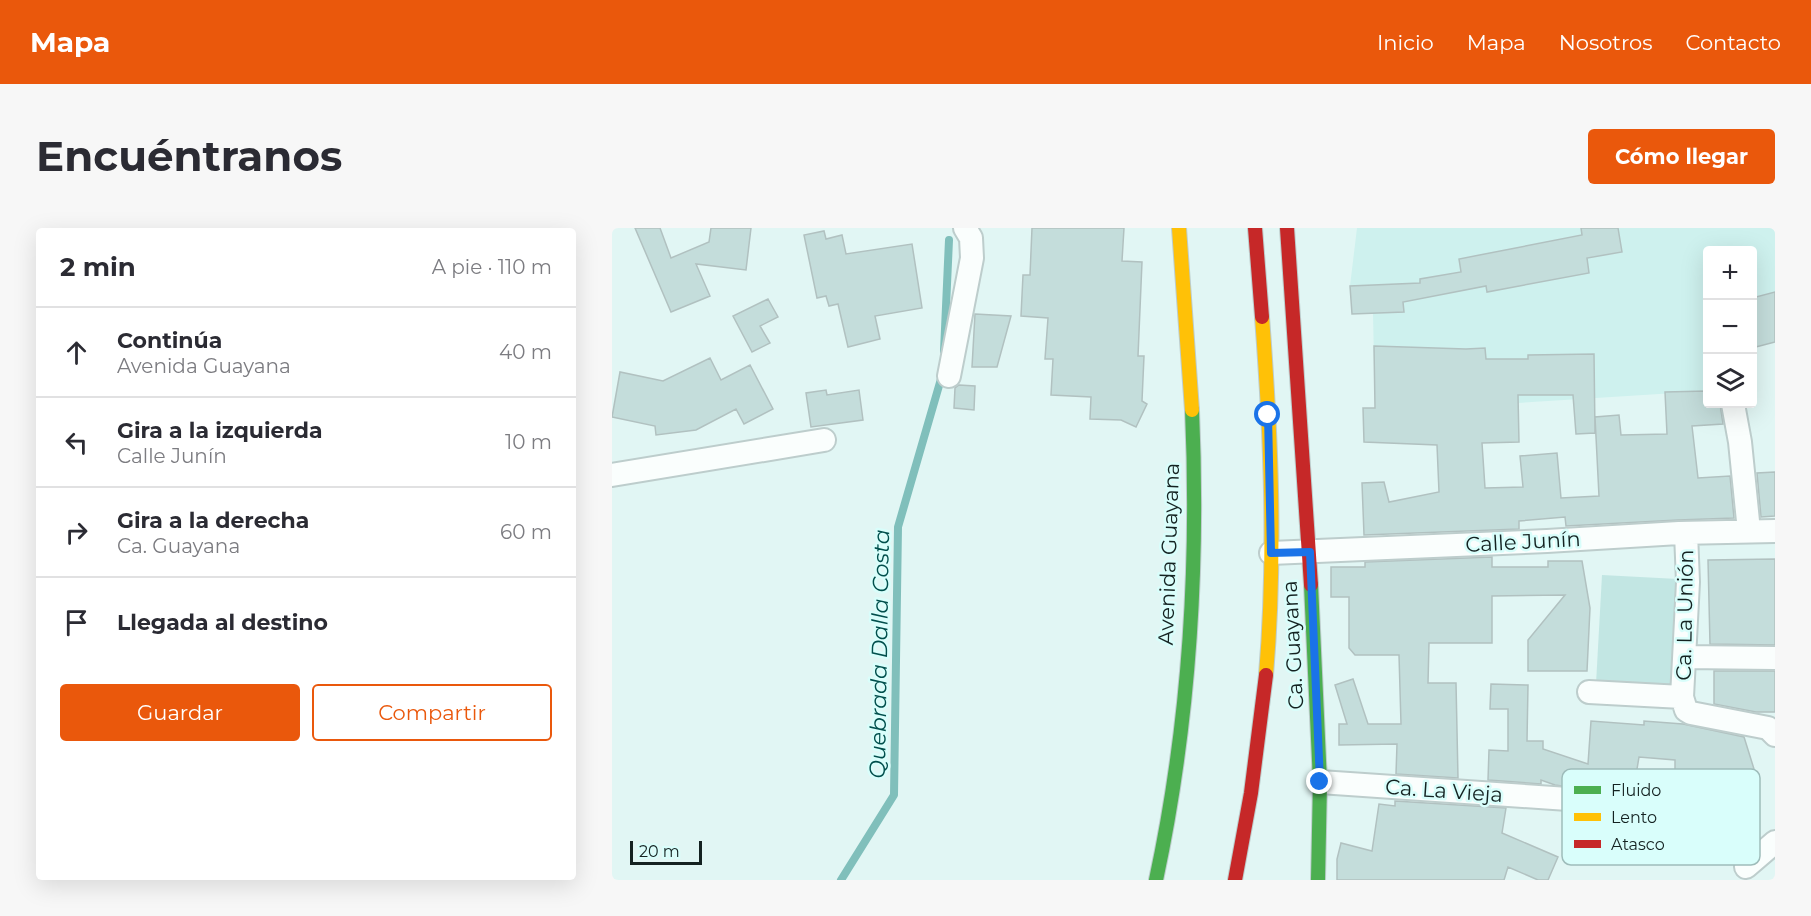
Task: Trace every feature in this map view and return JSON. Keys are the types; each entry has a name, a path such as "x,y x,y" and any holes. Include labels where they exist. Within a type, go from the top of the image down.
{"main road":[{"name":"Avenida Guayana","path":"1156,880 1171,801 1184,695 1195,525 1193,426 1179,228"},
{"path":"1235,880 1250,799 1260,719 1268,646 1271,553 1264,331 1255,228"},
{"name":"Ca. Guayana","path":"1287,228 1310,552 1320,782 1318,880"}],"street":[{"path":"949,376 972,258 971,238 965,228"},
{"path":"1734,408 1740,442 1749,531"},
{"path":"612,475 824,440"},
{"name":"Calle Junín","path":"1271,553 1686,533 1775,531"},
{"name":"Ca. La Unión","path":"1682,697 1688,582 1686,533"},
{"path":"1685,657 1775,658"},
{"path":"1589,692 1682,697 1686,710 1691,714 1761,726 1768,728 1775,735"},
{"name":"Ca. La Vieja","path":"1320,782 1562,799"},
{"path":"1760,855 1775,842"}],"shaded area":[{"path":"1357,228 1775,228 1775,342 1757,347 1757,246 1703,246 1703,391 1518,403 1375,408 1373,314 1352,314 1350,286"},
{"path":"1602,575 1678,579 1671,688 1596,684"}],"building":[{"path":"635,228 660,228 671,258 709,242 711,228 751,228 746,270 696,264 710,296 671,312"},
{"path":"1032,228 1124,228 1122,261 1142,262 1138,356 1144,356 1142,401 1147,404 1136,427 1121,420 1090,419 1091,397 1051,395 1053,359 1045,359 1048,318 1021,316 1023,275 1030,275"},
{"path":"1581,228 1618,228 1622,252 1587,258 1589,273 1487,292 1486,286 1403,302 1404,312 1352,314 1350,286 1420,283 1420,279 1461,272 1459,259 1582,235"},
{"path":"824,231 826,239 842,235 846,254 912,244 922,308 875,316 880,339 848,347 838,304 829,306 826,296 817,298 804,235"},
{"path":"1775,292 1775,342 1757,347 1757,300 1757,297"},
{"path":"768,299 778,317 760,326 770,343 752,352 733,316"},
{"path":"975,314 1011,316 997,367 972,367"},
{"path":"1374,346 1485,348 1486,359 1528,359 1528,355 1594,354 1595,433 1576,434 1573,395 1518,395 1519,442 1482,443 1485,488 1523,487 1520,456 1557,453 1561,498 1599,496 1595,417 1619,415 1621,435 1667,434 1665,392 1703,391 1703,408 1721,408 1723,424 1692,426 1698,478 1730,476 1734,518 1566,526 1565,517 1519,521 1519,529 1364,535 1362,483 1384,482 1389,502 1439,492 1437,445 1364,442 1363,408 1375,408"},
{"path":"710,358 721,380 750,365 773,409 744,424 736,409 696,430 656,435 655,426 612,417 620,372 663,381"},
{"path":"959,385 975,386 974,410 954,408 955,388"},
{"path":"826,390 827,395 859,390 863,420 811,427 806,393"},
{"path":"1775,472 1775,516 1761,517 1757,473"},
{"path":"1492,557 1492,567 1548,567 1548,561 1582,561 1590,608 1587,671 1528,671 1528,640 1565,595 1492,596 1492,643 1429,643 1428,683 1456,683 1458,778 1396,774 1397,744 1339,745 1339,724 1347,724 1335,685 1353,679 1368,724 1401,724 1399,655 1355,655 1349,648 1349,597 1331,597 1331,567 1365,567 1365,562"},
{"path":"1775,559 1775,645 1710,644 1708,560"},
{"path":"1714,671 1775,671 1775,712 1756,712 1714,704"},
{"path":"1491,684 1528,685 1527,741 1543,741 1543,749 1588,764 1591,721 1644,725 1644,721 1683,724 1744,737 1754,769 1675,769 1675,760 1639,757 1637,769 1562,769 1562,786 1541,780 1541,784 1488,780 1489,750 1508,751 1508,709 1490,709"},
{"path":"1395,801 1506,808 1502,833 1558,857 1548,880 1538,880 1508,867 1504,880 1337,880 1337,859 1341,843 1372,851 1379,804 1395,806"}],"waterway":[{"name":"Quebrada Dalla Costa","path":"944,351 949,240"},
{"name":"Quebrada Dalla Costa","path":"841,880 894,795 898,527 943,372"}],"traffic: fast":[{"path":"1156,880 1177,764 1189,646 1194,528 1192,410"},
{"path":"1311,585 1320,782 1318,880"}],"traffic: slow":[{"path":"1179,228 1192,410"},
{"path":"1262,317 1268,406 1272,541 1266,675"}],"traffic: jam":[{"path":"1255,228 1262,317"},
{"path":"1287,228 1311,585"},
{"path":"1235,880 1251,793 1266,675"}],"route":[{"path":"1268,415 1271,553 1310,552 1320,782"}]}
